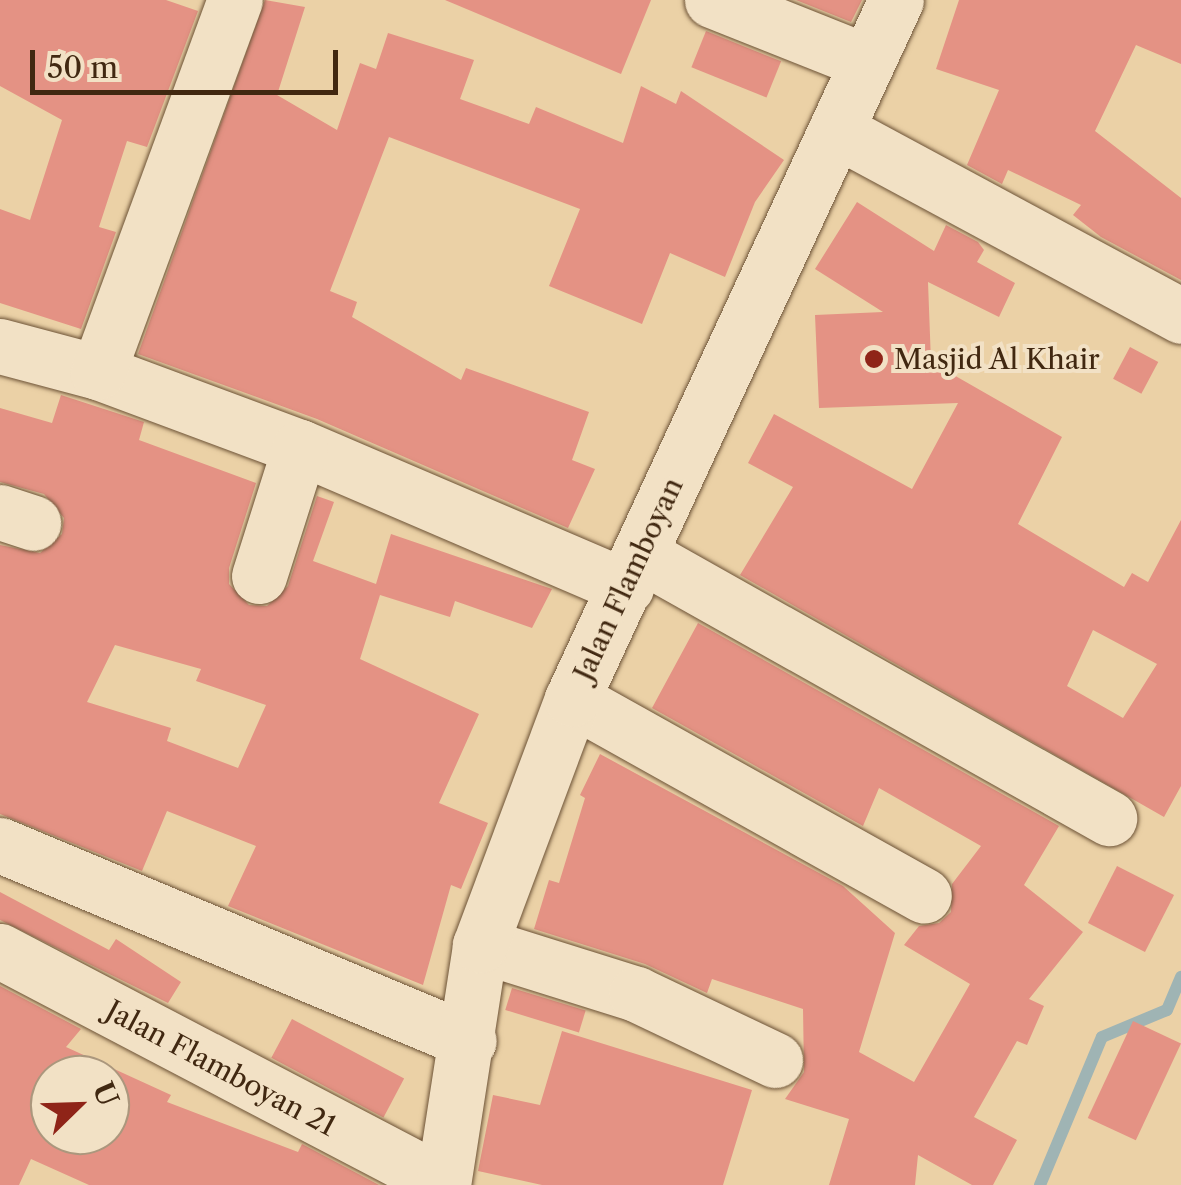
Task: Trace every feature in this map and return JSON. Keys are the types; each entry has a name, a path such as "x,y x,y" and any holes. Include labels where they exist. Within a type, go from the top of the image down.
{"street":[{"path":"98,372 236,0"},
{"path":"712,0 865,61"},
{"name":"Jalan Flamboyan","path":"443,1184 480,945 572,699 896,0"},
{"path":"836,130 1181,316"},
{"path":"0,346 98,372 634,571 1110,818"},
{"path":"259,576 300,447"},
{"path":"572,699 924,896"},
{"path":"0,844 468,1041"},
{"path":"480,945 636,994 775,1060"},
{"name":"Jalan Flamboyan 21","path":"0,951 443,1184"}],"building":[{"path":"0,0 166,0 198,11 147,147 127,141 99,227 116,232 81,329 0,303 0,209 30,220 62,120 0,86"},
{"path":"265,0 305,7 277,95 337,130 360,63 376,69 388,33 474,60 460,99 529,124 536,107 623,143 641,86 676,104 681,91 784,160 755,202 725,277 670,253 642,324 549,286 580,209 389,137 330,291 357,302 352,317 461,380 466,368 589,412 572,460 595,469 568,528 317,419 138,354"},
{"path":"445,0 651,0 621,74"},
{"path":"796,0 862,0 851,22"},
{"path":"959,0 1181,0 1181,64 1136,45 1095,131 1181,198 1181,280 1101,237 1073,215 1081,205 1008,170 1002,184 967,165 999,90 936,69"},
{"path":"706,31 781,61 766,98 691,67"},
{"path":"857,202 934,251 946,225 978,242 984,250 977,262 1015,283 999,317 928,282 931,362 1062,437 1018,524 1124,587 1132,573 1148,582 1181,520 1181,786 1164,817 740,575 793,487 748,463 774,414 912,489 958,403 819,408 815,315 883,312 815,269","holes":["1093,630 1157,664 1123,718 1067,686"]},
{"path":"1130,347 1158,362 1141,394 1113,379"},
{"path":"61,395 144,422 139,440 256,483 229,568 229,584 249,605 267,606 288,586 317,496 334,502 313,561 376,584 391,534 552,589 532,628 455,601 450,617 380,595 360,659 479,714 439,803 488,823 461,889 451,885 423,985 228,906 256,846 167,811 142,871 0,814 0,545 40,553 62,534 64,518 44,494 0,482 0,408 52,423","holes":["115,645 201,669 196,681 266,705 238,768 167,741 171,728 87,702"]},
{"path":"698,623 1059,826 1024,885 1083,932 1029,999 1044,1006 1027,1045 1017,1041 974,1117 1017,1140 993,1185 972,1185 918,1155 915,1185 829,1185 849,1119 785,1099 804,1072 803,1009 712,979 707,993 645,964 534,929 549,880 559,883 585,798 580,795 600,754 843,886 895,933 859,1052 914,1082 970,984 904,945 919,926 939,923 951,912 952,884 981,846 879,788 863,826 652,708"},
{"path":"1117,866 1174,895 1145,952 1088,923"},
{"path":"0,892 109,950 116,939 181,982 168,1003 0,920"},
{"path":"0,986 81,1029 66,1047 84,1055 30,1055 30,1155 130,1155 130,1076 171,1095 167,1102 298,1152 302,1144 379,1185 89,1185 31,1159 19,1185 0,1185"},
{"path":"512,988 586,1011 579,1033 505,1010"},
{"path":"292,1019 404,1079 383,1117 271,1058"},
{"path":"1133,1021 1181,1043 1136,1140 1088,1118"},
{"path":"562,1031 752,1090 723,1185 542,1185 478,1171 493,1095 540,1105"}],"waterway":[{"path":"1040,1185 1102,1037 1167,1010 1181,977"}],"place":[{"name":"Masjid Al Khair","path":"874,359"}]}
